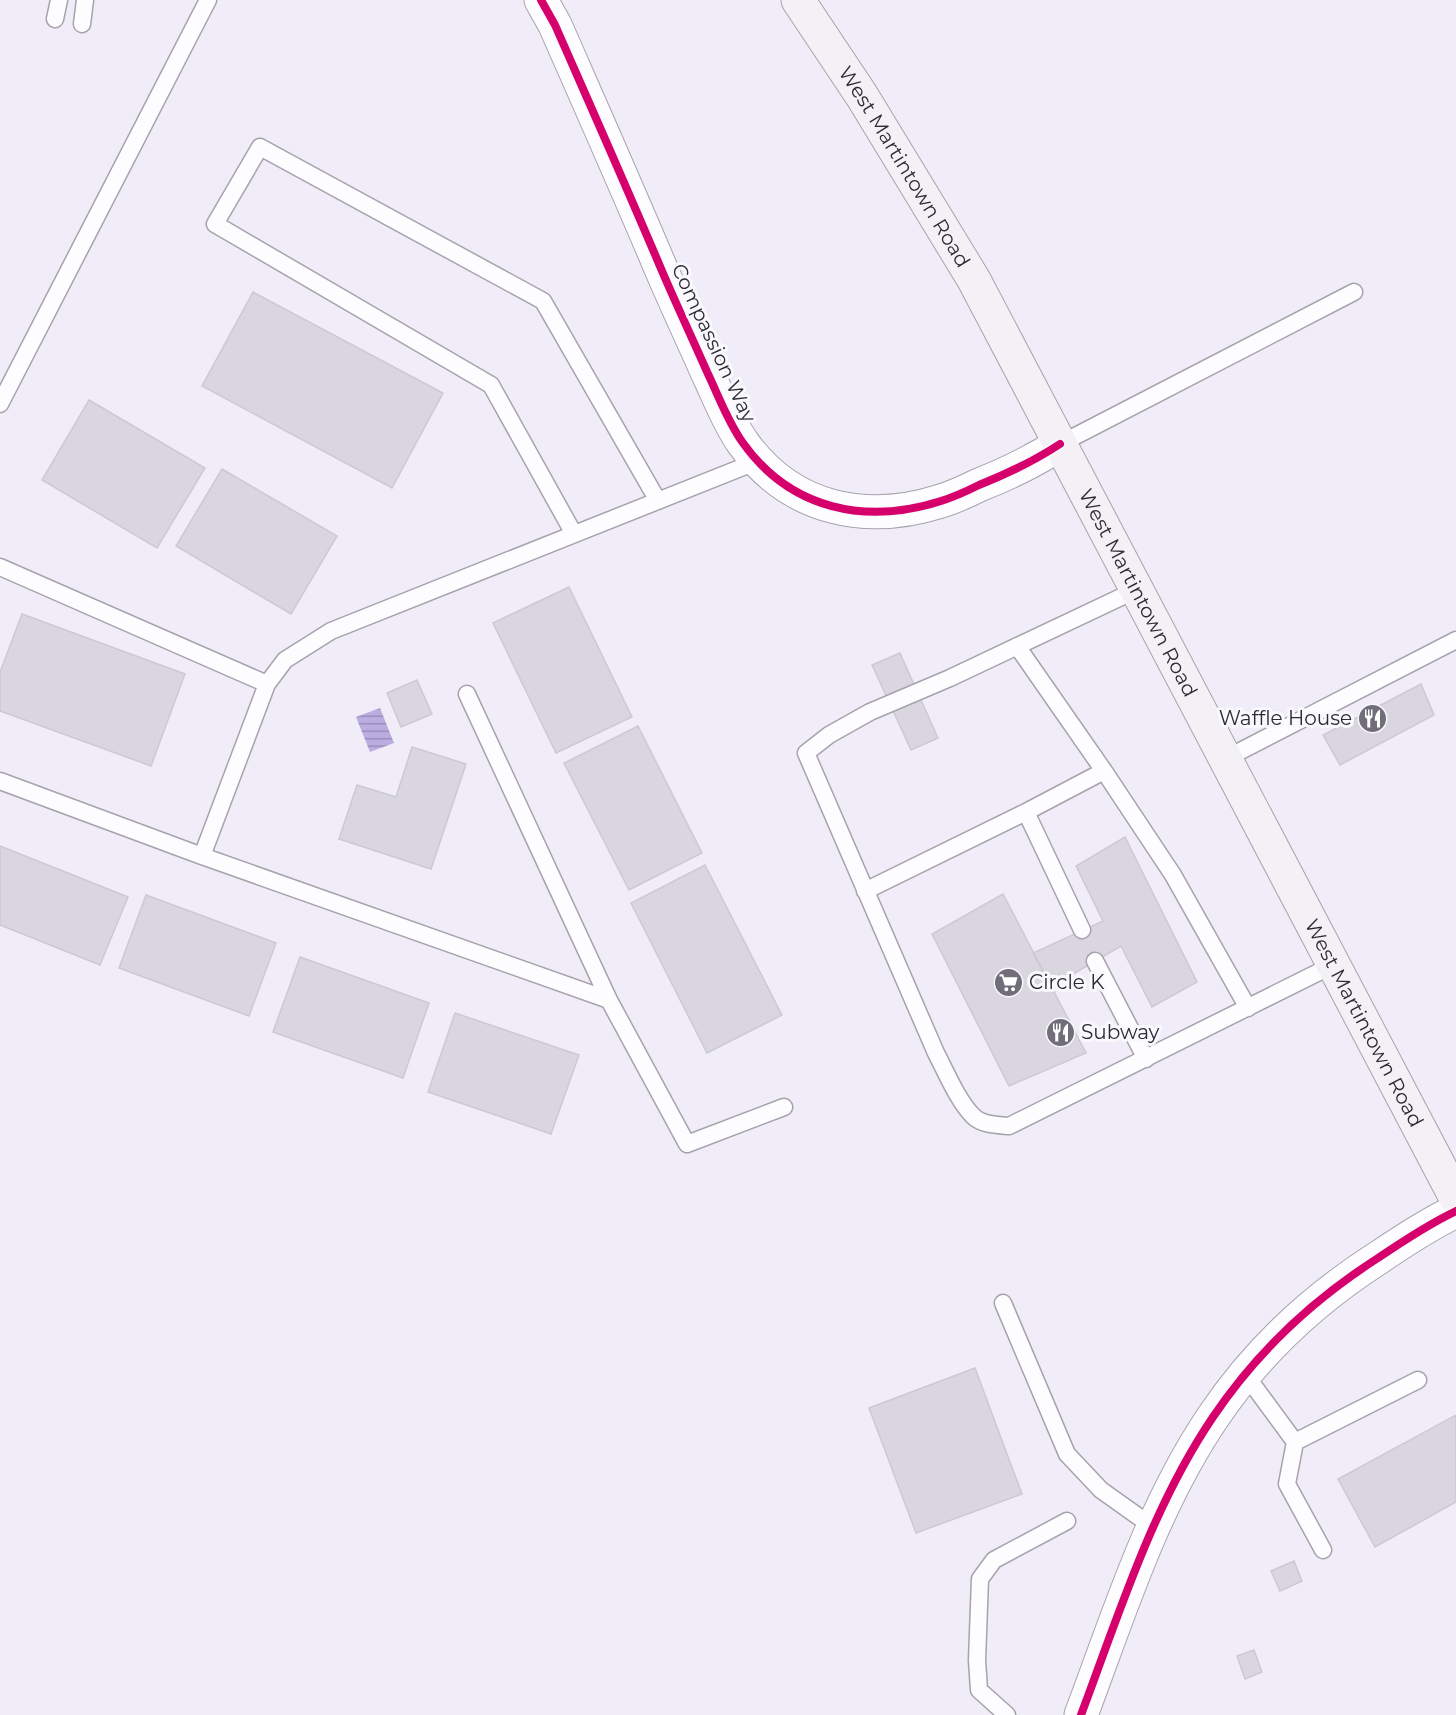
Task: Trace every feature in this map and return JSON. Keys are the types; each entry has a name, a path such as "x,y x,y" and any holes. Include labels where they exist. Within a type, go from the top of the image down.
{"main road":[{"name":"West Martintown Road","path":"798,0 862,96 974,280 1456,1198"}],"street":[{"name":"Compassion Way","path":"541,0 555,25 725,411 743,443 758,461 798,493 844,510 871,512 909,509 942,501 1040,458 1060,444"},
{"path":"1081,1715 1154,1527 1187,1460 1213,1418 1245,1374 1276,1340 1326,1295 1359,1270 1439,1219 1456,1211"}],"lane":[{"path":"55,20 59,0"},
{"path":"82,24 85,0"},
{"path":"0,404 208,0"},
{"path":"574,534 491,386 215,224 260,147 543,301 658,501"},
{"path":"1060,444 1354,292"},
{"path":"202,856 267,684 285,660 331,631 758,461"},
{"path":"0,567 267,684"},
{"path":"1136,590 950,678 870,712 830,735 806,753 936,1053 962,1101 974,1117 991,1125 1009,1126 1334,965"},
{"path":"1225,759 1456,640"},
{"path":"1017,646 1173,875 1248,1008"},
{"path":"466,694 609,1000 687,1144 784,1107"},
{"path":"864,891 1104,771"},
{"path":"0,782 609,1000"},
{"path":"1026,812 1082,930"},
{"path":"1095,961 1146,1059"},
{"path":"1004,1303 1067,1454 1101,1490 1154,1527"},
{"path":"1245,1374 1295,1442 1287,1484 1323,1550"},
{"path":"1295,1442 1418,1380"},
{"path":"1007,1715 979,1690 977,1660 980,1579 994,1560 1067,1521"}],"shaded area":[{"path":"380,708 394,743 370,752 356,717"}],"building":[{"path":"253,292 443,393 392,488 202,386"},
{"path":"89,400 205,468 157,548 42,480"},
{"path":"222,469 337,536 291,614 176,546"},
{"path":"569,587 632,717 556,753 493,623"},
{"path":"22,614 185,674 151,766 0,711 0,672"},
{"path":"900,653 938,738 911,750 872,665"},
{"path":"417,680 432,714 401,727 387,693"},
{"path":"1421,684 1434,715 1340,765 1323,735"},
{"path":"638,726 702,853 629,890 564,763"},
{"path":"412,747 466,764 431,869 339,839 357,785 396,797"},
{"path":"1125,837 1197,982 1152,1007 1121,946 1051,987 1033,953 1103,921 1076,866"},
{"path":"0,846 128,897 100,965 0,925"},
{"path":"705,865 782,1015 707,1053 631,903"},
{"path":"1003,894 1086,1053 1009,1086 932,934"},
{"path":"146,895 276,943 249,1016 119,968"},
{"path":"300,957 429,1003 403,1078 273,1032"},
{"path":"455,1013 579,1055 551,1134 428,1092"},
{"path":"975,1368 1022,1494 916,1533 869,1408"},
{"path":"1456,1415 1456,1502 1375,1547 1338,1479"},
{"path":"1294,1561 1302,1581 1280,1591 1271,1571"},
{"path":"1254,1650 1262,1672 1245,1679 1237,1656"}],"cycle path":[{"path":"541,0 555,25 724,409 743,443 762,466 784,484 807,497 832,506 858,511 885,511 913,508 951,498 1020,467 1060,444"},
{"path":"1081,1715 1123,1600 1154,1524 1191,1452 1230,1393 1267,1349 1331,1291 1407,1239 1456,1211"}],"place":[{"name":"Waffle House","path":"1373,718"},
{"name":"Circle K","path":"1008,982"},
{"name":"Subway","path":"1060,1032"}]}
